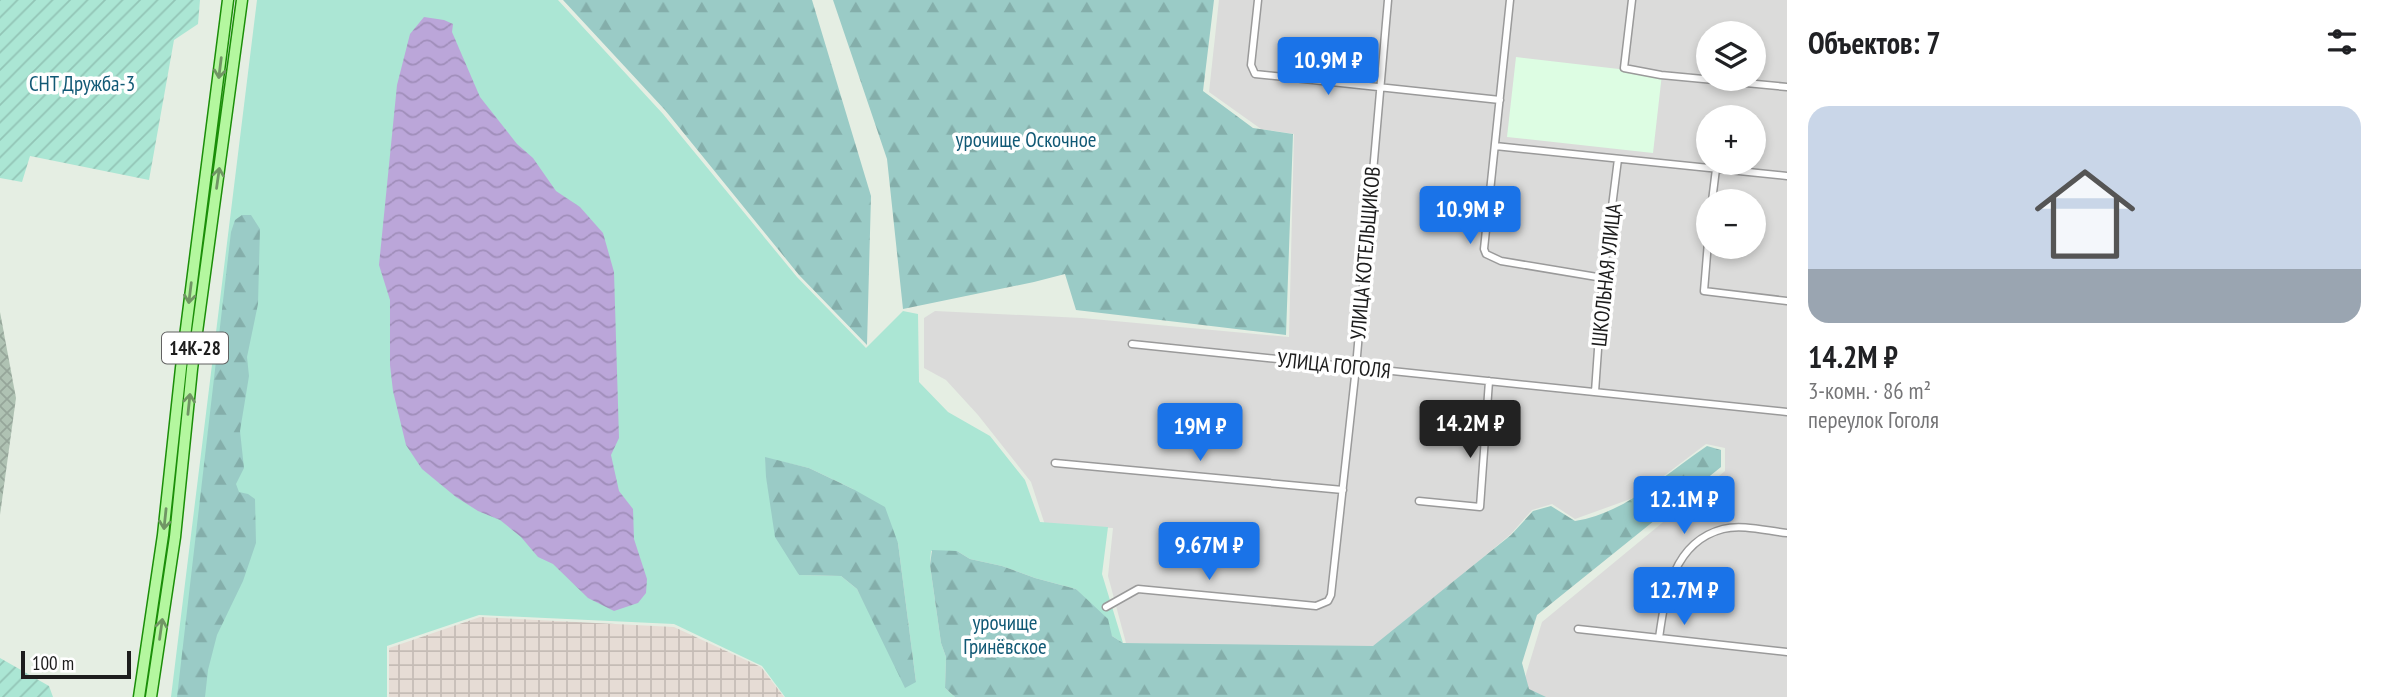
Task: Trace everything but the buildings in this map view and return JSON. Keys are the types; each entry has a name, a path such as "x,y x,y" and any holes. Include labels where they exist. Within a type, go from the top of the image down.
{"main road":[{"name":"14К-28","path":"139,697 163,535 181,368 228,0"},
{"name":"14К-28","path":"151,697 175,537 192,369 242,0"}],"street":[{"path":"1258,0 1251,65 1255,74 1500,100"},
{"name":"УЛИЦА КОТЕЛЬЩИКОВ","path":"1106,607 1139,589 1316,606 1328,601 1332,589 1356,367 1388,0"},
{"path":"1510,0 1483,243 1486,254 1501,261 1603,278"},
{"path":"1632,0 1624,68 1661,75 1787,87"},
{"path":"1495,146 1696,167"},
{"name":"ШКОЛЬНАЯ УЛИЦА","path":"1595,392 1603,278 1618,159"},
{"path":"1766,174 1787,176"},
{"path":"1707,259 1704,290 1787,300"},
{"name":"УЛИЦА ГОГОЛЯ","path":"1132,344 1787,412"},
{"path":"1419,501 1480,507 1489,381"},
{"path":"1055,463 1343,490"},
{"path":"1659,638 1671,578 1677,564 1689,549 1723,529 1741,528 1787,533"},
{"path":"1578,629 1787,652"}],"shaded area":[{"path":"1219,0 1787,0 1787,697 1519,697 1542,622 1725,471 1725,448 1706,444 1636,497 1575,519 1552,504 1532,510 1511,534 1375,648 1126,643 1108,576 1113,528 1045,525 1031,482 978,415 946,380 924,368 924,318 935,311 1082,318 1289,337 1294,134 1261,129 1209,92"},
{"path":"1516,57 1662,74 1653,153 1507,137"},
{"path":"0,312 16,398 0,515"},
{"path":"480,617 674,627 761,667 784,697 389,697 389,648"}],"green space":[{"name":"СНТ Дружба-3","path":"0,0 200,0 198,24 174,40 149,180 30,156 22,182 0,178"},
{"path":"257,0 558,0 663,114 797,277 866,348 903,311 918,314 919,382 948,412 990,436 1025,480 1040,522 1108,527 1102,574 1123,643 1112,636 1076,589 970,559 957,551 931,551 930,565 941,643 946,657 945,688 955,697 785,697 762,666 674,624 479,615 387,646 387,697 171,697","holes":["766,458 809,468 853,489 898,543 916,682 871,616 857,589 841,576 799,575 772,503"]},
{"path":"563,0 812,0 871,196 867,345 799,275 665,110"},
{"name":"урочище Оскочное","path":"833,0 1214,0 1203,91 1253,128 1293,134 1286,335 1076,310 1065,274 903,309 887,159"},
{"path":"242,215 251,215 260,229 258,304 247,357 249,376 240,431 244,468 236,484 239,492 255,499 256,543 243,581 217,635 208,670 205,697 177,697 231,232 235,220"},
{"name":"урочище Гринёвское","path":"1707,446 1721,450 1721,467 1537,615 1522,663 1529,689 1546,697 955,697 945,688 946,657 941,643 930,565 932,550 957,551 970,559 1076,589 1108,619 1112,636 1123,643 1373,646 1511,535 1533,511 1551,506 1575,521 1594,517 1628,501"},
{"path":"765,457 809,468 885,507 898,543 916,682 905,688 857,589 841,576 799,575 775,537"},
{"path":"0,658 49,686 53,697 0,697"}],"water":[{"path":"424,17 453,24 452,32 480,97 517,144 533,158 556,191 580,207 603,233 614,272 619,438 611,455 619,491 633,509 634,539 647,579 646,593 638,603 614,611 588,598 553,564 538,557 521,537 500,520 478,511 456,497 422,469 406,445 393,391 390,365 390,300 379,265 397,85 410,34"}]}
